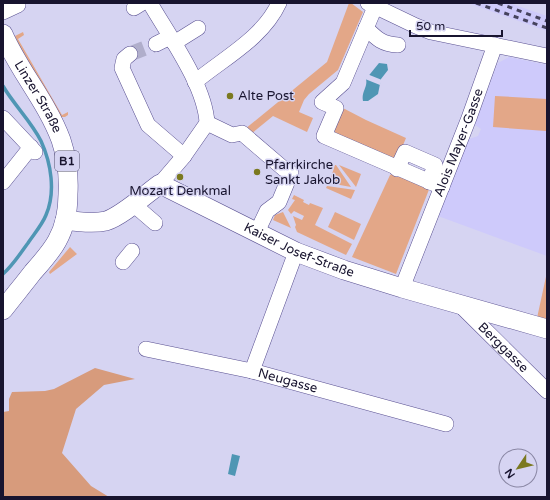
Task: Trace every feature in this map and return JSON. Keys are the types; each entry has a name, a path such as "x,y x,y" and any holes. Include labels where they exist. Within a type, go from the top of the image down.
{"main road":[{"name":"Linzer Straße","path":"3,34 51,119 61,140 68,173 68,200 65,220 60,234 53,247 3,310"},
{"path":"65,220 87,222 106,221 117,216 160,184"},
{"name":"Kaiser Josef-Straße","path":"160,184 296,252 344,270 547,329"}],"street":[{"path":"3,12 18,5 17,3"},
{"path":"150,3 192,76 204,106 207,123 184,156 160,184"},
{"path":"192,76 249,40 273,15 279,3"},
{"path":"435,185 324,136 336,108 322,102 343,83 366,28 372,5 431,32 547,56"},
{"path":"156,44 172,40 198,28"},
{"path":"366,28 379,40 388,44 398,45"},
{"name":"Alois Mayer-Gasse","path":"402,288 422,239 435,185 469,118 495,45"},
{"path":"130,54 124,59 122,68 148,125 184,156"},
{"path":"3,118 33,149 3,182"},
{"path":"207,123 232,135 242,133 284,169 291,173 279,202 268,211 257,232"},
{"path":"133,204 155,223"},
{"name":"Neugasse","path":"296,252 252,371 446,424"},
{"name":"Berggasse","path":"458,304 547,391"},
{"path":"146,349 252,371"}],"shaded area":[{"path":"349,3 363,12 338,70 304,100 299,112 313,118 307,132 273,116 251,134 245,129 327,62"},
{"path":"468,3 509,3 547,16 547,31"},
{"path":"23,32 24,35 18,39 62,115 68,112 68,115 65,117 61,117 59,115 18,43 15,36"},
{"path":"509,57 547,65 547,256 438,216 469,139 478,136 481,129 475,125 498,63"},
{"path":"495,96 547,99 546,131 493,127"},
{"path":"341,107 406,138 396,162 337,138 333,127"},
{"path":"336,165 351,187 329,183"},
{"path":"339,165 361,174 356,187"},
{"path":"395,172 430,187 396,274 352,257 390,175"},
{"path":"327,186 355,190 351,199 326,188"},
{"path":"294,195 304,200 303,202 309,205 310,203 323,208 315,225 352,244 346,255 297,232 293,216 302,220 304,216 294,211 291,214 288,210 295,200 292,199"},
{"path":"283,212 291,228 273,220 275,215"},
{"path":"335,212 361,224 354,240 328,227"},
{"path":"70,247 77,254 50,274 49,272"},
{"path":"547,272 547,320 537,318"},
{"path":"95,368 135,379 104,385 76,409 62,453 91,486 109,497 3,497 3,412 9,411 9,399 12,392 45,391 54,389"}],"water":[{"path":"379,63 387,64 388,70 381,79 378,94 368,101 363,101 366,79"},
{"path":"232,454 240,456 235,476 228,474"}],"pier":[{"path":"367,74 382,80 380,85 365,79"}],"waterway":[{"path":"3,86 41,141 50,168 51,178 51,197 46,215 38,229 10,267 3,274"}],"tunnel":[{"path":"130,54 156,44"}],"railway":[{"path":"476,3 547,28"},
{"path":"498,3 547,21"}],"place":[{"name":"Alte Post","path":"230,96"},
{"name":"Pfarrkirche Sankt Jakob","path":"257,172"},
{"name":"Mozart Denkmal","path":"180,177"}]}
